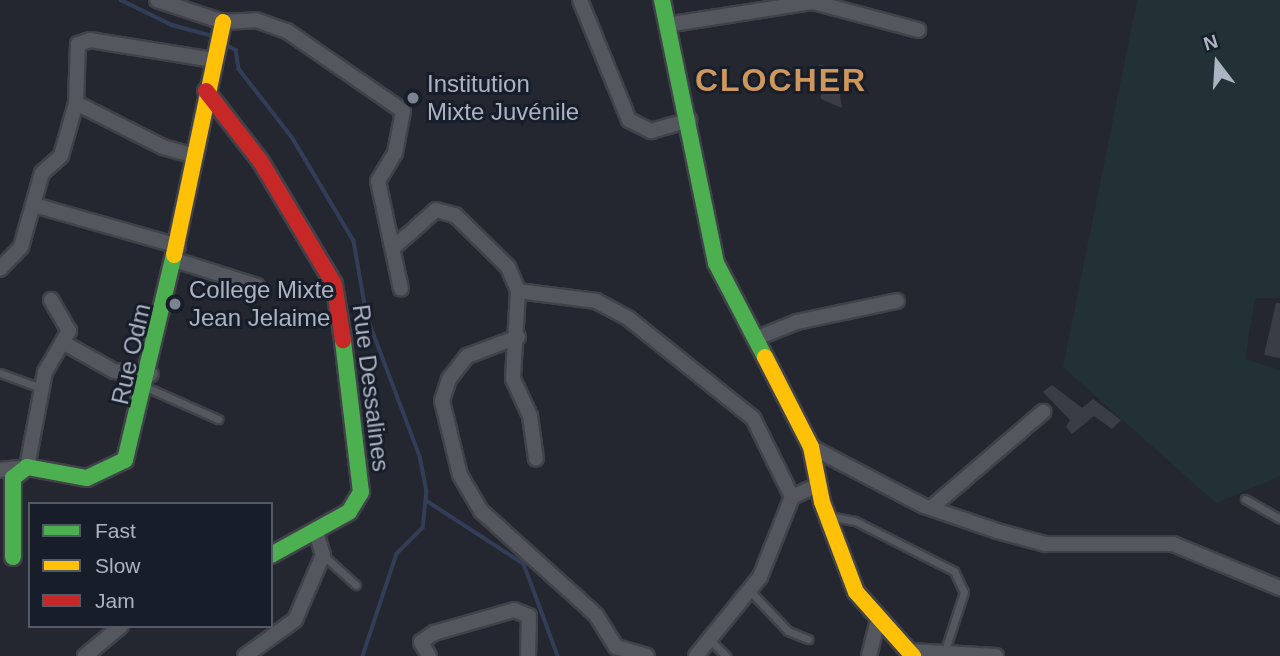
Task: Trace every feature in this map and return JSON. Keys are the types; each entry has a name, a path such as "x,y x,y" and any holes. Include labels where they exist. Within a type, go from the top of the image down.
{"street":[{"path":"157,0 223,22 256,20 287,31 403,111 395,153 378,181 401,289"},
{"path":"580,0 629,120 651,131 689,120"},
{"path":"662,0 689,120 716,263 811,447 818,485 856,592 912,653 945,650 996,656"},
{"path":"666,25 813,1 918,30"},
{"name":"Rue Odm","path":"27,467 88,478 125,460 149,381 206,91 223,22"},
{"path":"0,269 22,247 42,173 61,156 76,103 78,44 214,60"},
{"name":"Rue Dessalines","path":"206,91 261,162 334,284 362,466 360,492 349,512 317,534 273,554"},
{"path":"76,103 163,147 195,156"},
{"path":"34,205 103,219 141,240 257,286"},
{"path":"393,247 436,210 455,215 508,267 519,290 518,337 513,379 530,416 536,459"},
{"path":"519,290 596,301 628,318 753,418 792,497"},
{"path":"13,557 13,478 27,467 41,388 69,331 51,300"},
{"path":"757,338 797,322 897,301"},
{"path":"518,337 475,351 449,379 442,401 460,475 481,511 596,615 616,647 647,656"},
{"path":"64,343 114,371 149,381"},
{"path":"931,508 1043,412"},
{"path":"811,447 931,508 1045,544 1173,544 1280,587"},
{"path":"0,470 27,467"},
{"path":"696,656 750,591 792,497 818,485"},
{"path":"245,656 295,620 323,555 317,534"},
{"path":"429,656 421,642 434,633 513,610 529,616 528,656"},
{"path":"869,656 878,619"},
{"path":"85,656 119,628"}],"lane":[{"path":"0,373 41,388"},
{"path":"149,381 218,419"},
{"path":"1245,499 1280,519"},
{"path":"828,516 855,521 954,571 964,592 945,650"},
{"path":"323,555 356,585"},
{"path":"750,591 788,631 808,639"},
{"path":"710,640 726,656"}],"shaded area":[{"path":"1137,0 1280,0 1280,298 1255,298 1245,359 1280,370 1280,476 1216,503 1063,367"}],"building":[{"path":"819,64 836,69 842,108 821,99"},
{"path":"1276,303 1280,303 1280,358 1264,355"},
{"path":"1052,385 1082,408 1093,399 1121,420 1112,429 1094,416 1072,434 1066,427 1070,420 1043,392"}],"waterway":[{"path":"121,0 172,25 213,36"},
{"path":"225,44 236,50 239,69 292,137 354,241 367,316 420,456 427,491 423,528 397,554 363,656"},
{"path":"427,501 524,564 558,656"}],"traffic: fast":[{"path":"662,0 716,263 765,357"},
{"path":"13,557 13,478 27,467 87,478 125,460 174,255"},
{"path":"273,554 349,512 361,492 343,340"}],"traffic: slow":[{"path":"174,255 223,22"},
{"path":"765,357 811,447 822,502 856,592 913,656"}],"traffic: jam":[{"path":"206,91 261,162 334,284 343,340"}],"place":[{"name":"Institution Mixte Juvénile","path":"413,98"},
{"name":"College Mixte Jean Jelaime","path":"175,304"}],"district":[{"name":"CLOCHER","path":"781,80"}]}
